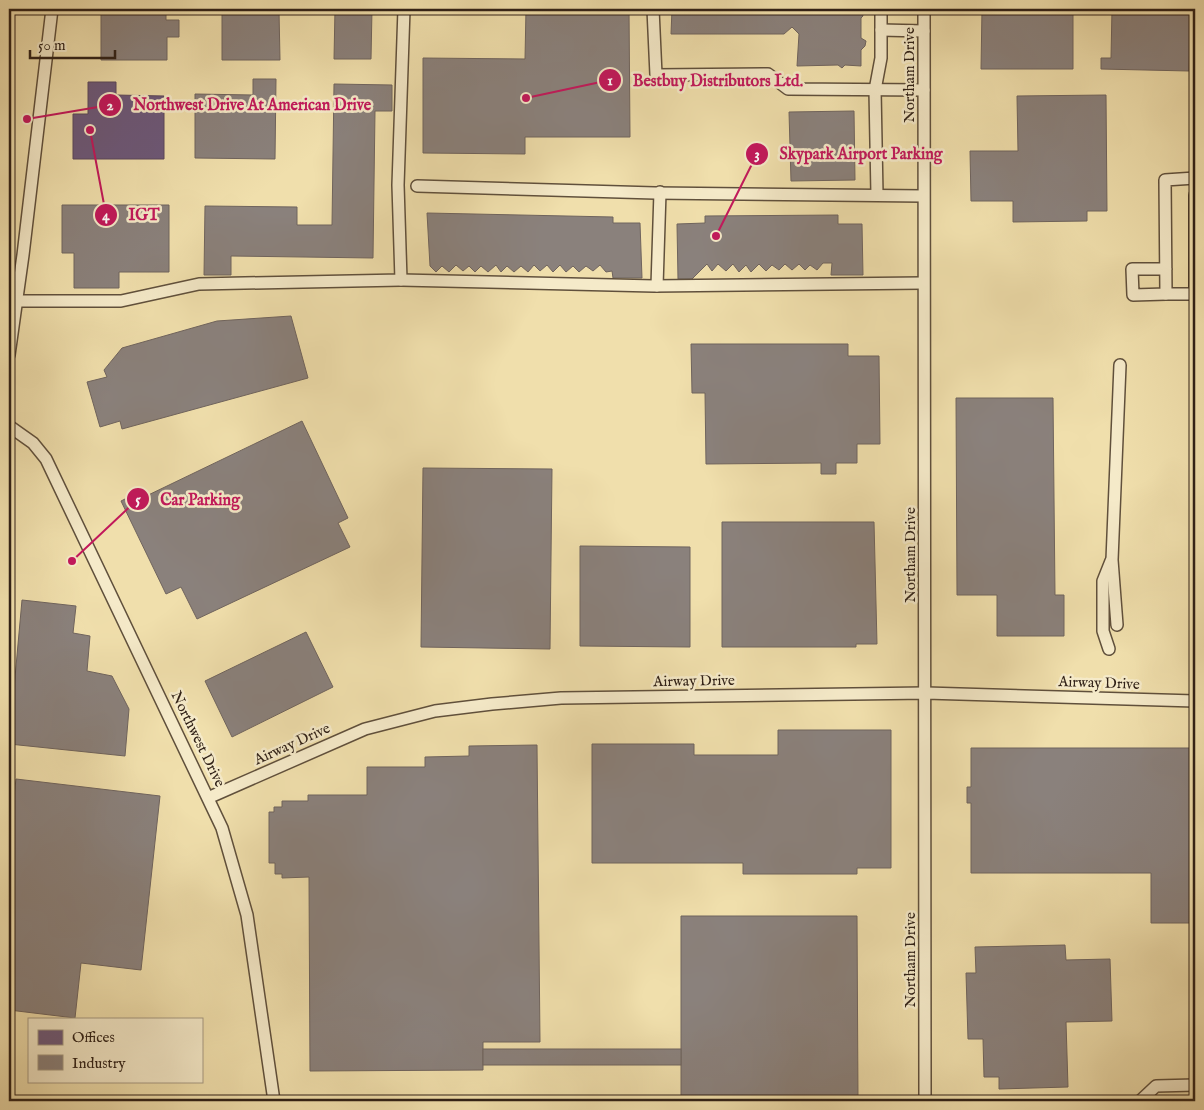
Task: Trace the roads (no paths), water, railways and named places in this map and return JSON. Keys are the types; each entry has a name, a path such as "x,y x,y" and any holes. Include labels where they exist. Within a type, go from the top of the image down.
{"street":[{"path":"9,355 52,9"},
{"path":"401,280 398,185 404,9"},
{"path":"653,9 656,75 768,74 788,89 924,90"},
{"path":"877,195 875,90 882,58 880,9"},
{"name":"Northam Drive","path":"924,9 925,1101"},
{"path":"881,30 924,31"},
{"path":"1166,294 1166,180 1195,178"},
{"path":"417,186 923,196"},
{"path":"657,286 660,192"},
{"path":"1166,269 1132,269 1133,295 1194,294 1195,194"},
{"path":"17,301 121,301 199,284 401,280 657,286 923,283"},
{"path":"1117,625 1112,560 1120,365"},
{"name":"Northwest Drive","path":"9,426 33,443 46,459 210,798 234,863 247,915 274,1101"},
{"path":"1109,649 1103,631 1103,580 1112,560"},
{"name":"Airway Drive","path":"210,798 365,729 435,711 560,698 926,693 1195,701"},
{"path":"1140,1101 1156,1086 1195,1085"}],"railway":[{"path":"9,814 13,781"}],"place":[{"name":"Bestbuy Distributors Ltd.","path":"526,98"},
{"name":"Northwest Drive At American Drive","path":"27,119"},
{"name":"IGT","path":"90,130"},
{"name":"Skypark Airport Parking","path":"716,236"},
{"name":"Car Parking","path":"72,561"}]}
